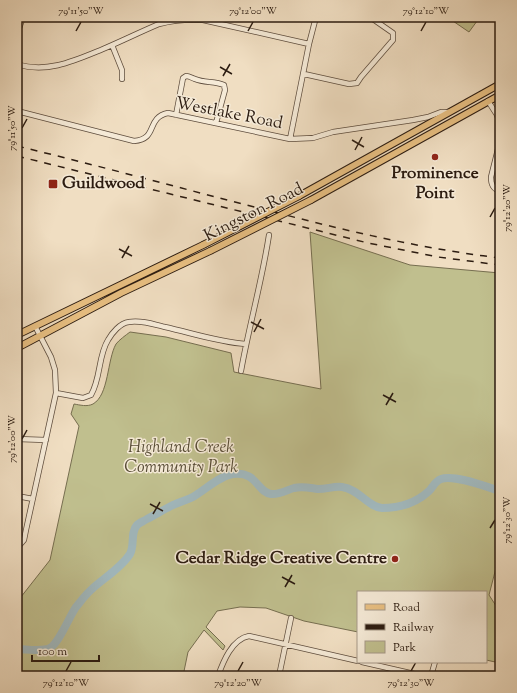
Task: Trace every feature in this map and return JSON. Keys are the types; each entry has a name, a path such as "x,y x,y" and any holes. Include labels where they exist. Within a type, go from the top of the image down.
{"main road":[{"name":"Kingston Road","path":"17,335 299,196 500,84"},
{"name":"Kingston Road","path":"17,348 121,293 210,251 311,200 500,95"}],"street":[{"path":"17,34 23,17"},
{"path":"290,139 309,44 316,17"},
{"path":"304,74 349,84 357,83 360,77 393,40 393,32 370,17"},
{"path":"17,64 37,68 69,63 172,19 203,20 309,44"},
{"path":"112,45 122,70 122,79"},
{"path":"176,115 183,78 190,76 193,79 215,84 220,83 224,85 225,90 216,123"},
{"path":"488,101 500,123"},
{"name":"Westlake Road","path":"17,111 134,141 141,140 148,136 157,117 168,113 290,139 313,138 333,132 413,120 428,117 441,112 450,112"},
{"path":"500,141 491,182 493,188 500,192"},
{"path":"241,371 264,267 269,235"},
{"path":"56,393 84,398 91,395 94,388 101,355 108,340 116,329 126,322 151,324 216,340 246,344"},
{"path":"17,548 24,540 56,393 55,370 51,357 35,326"},
{"path":"17,439 46,440"},
{"path":"17,496 33,499"},
{"path":"279,676 291,618"},
{"path":"218,676 234,644 242,638 249,636 357,661"},
{"path":"366,663 423,676"},
{"path":"432,676 435,663"},
{"path":"391,676 392,669"}],"green space":[{"path":"447,17 480,17 469,32"},
{"name":"Highland Creek Community Park","path":"310,232 410,265 500,273 500,560 498,560 489,595 500,612 500,663 487,660 487,591 357,591 357,632 304,621 266,608 240,607 217,611 206,627 225,646 223,650 204,630 188,652 183,676 17,676 17,602 50,560 79,426 71,414 74,404 84,406 93,404 98,399 105,385 113,351 116,344 121,339 130,332 166,337 231,353 234,372 321,389"}],"waterway":[{"path":"17,649 43,650 50,648 57,641 76,607 92,589 117,568 130,554 134,532 137,525 171,506 193,497 228,475 241,474 252,478 263,490 271,494 280,493 297,487 318,489 336,487 348,488 372,505 382,508 401,506 413,502 429,491 437,481 447,478 454,478 500,491"}],"railway":[{"path":"17,146 361,233 416,245 500,258"},
{"path":"17,156 368,243 438,257 500,265"}],"place":[{"name":"Prominence Point","path":"435,157"},
{"name":"Guildwood","path":"53,184"},
{"name":"Cedar Ridge Creative Centre","path":"395,559"}]}
